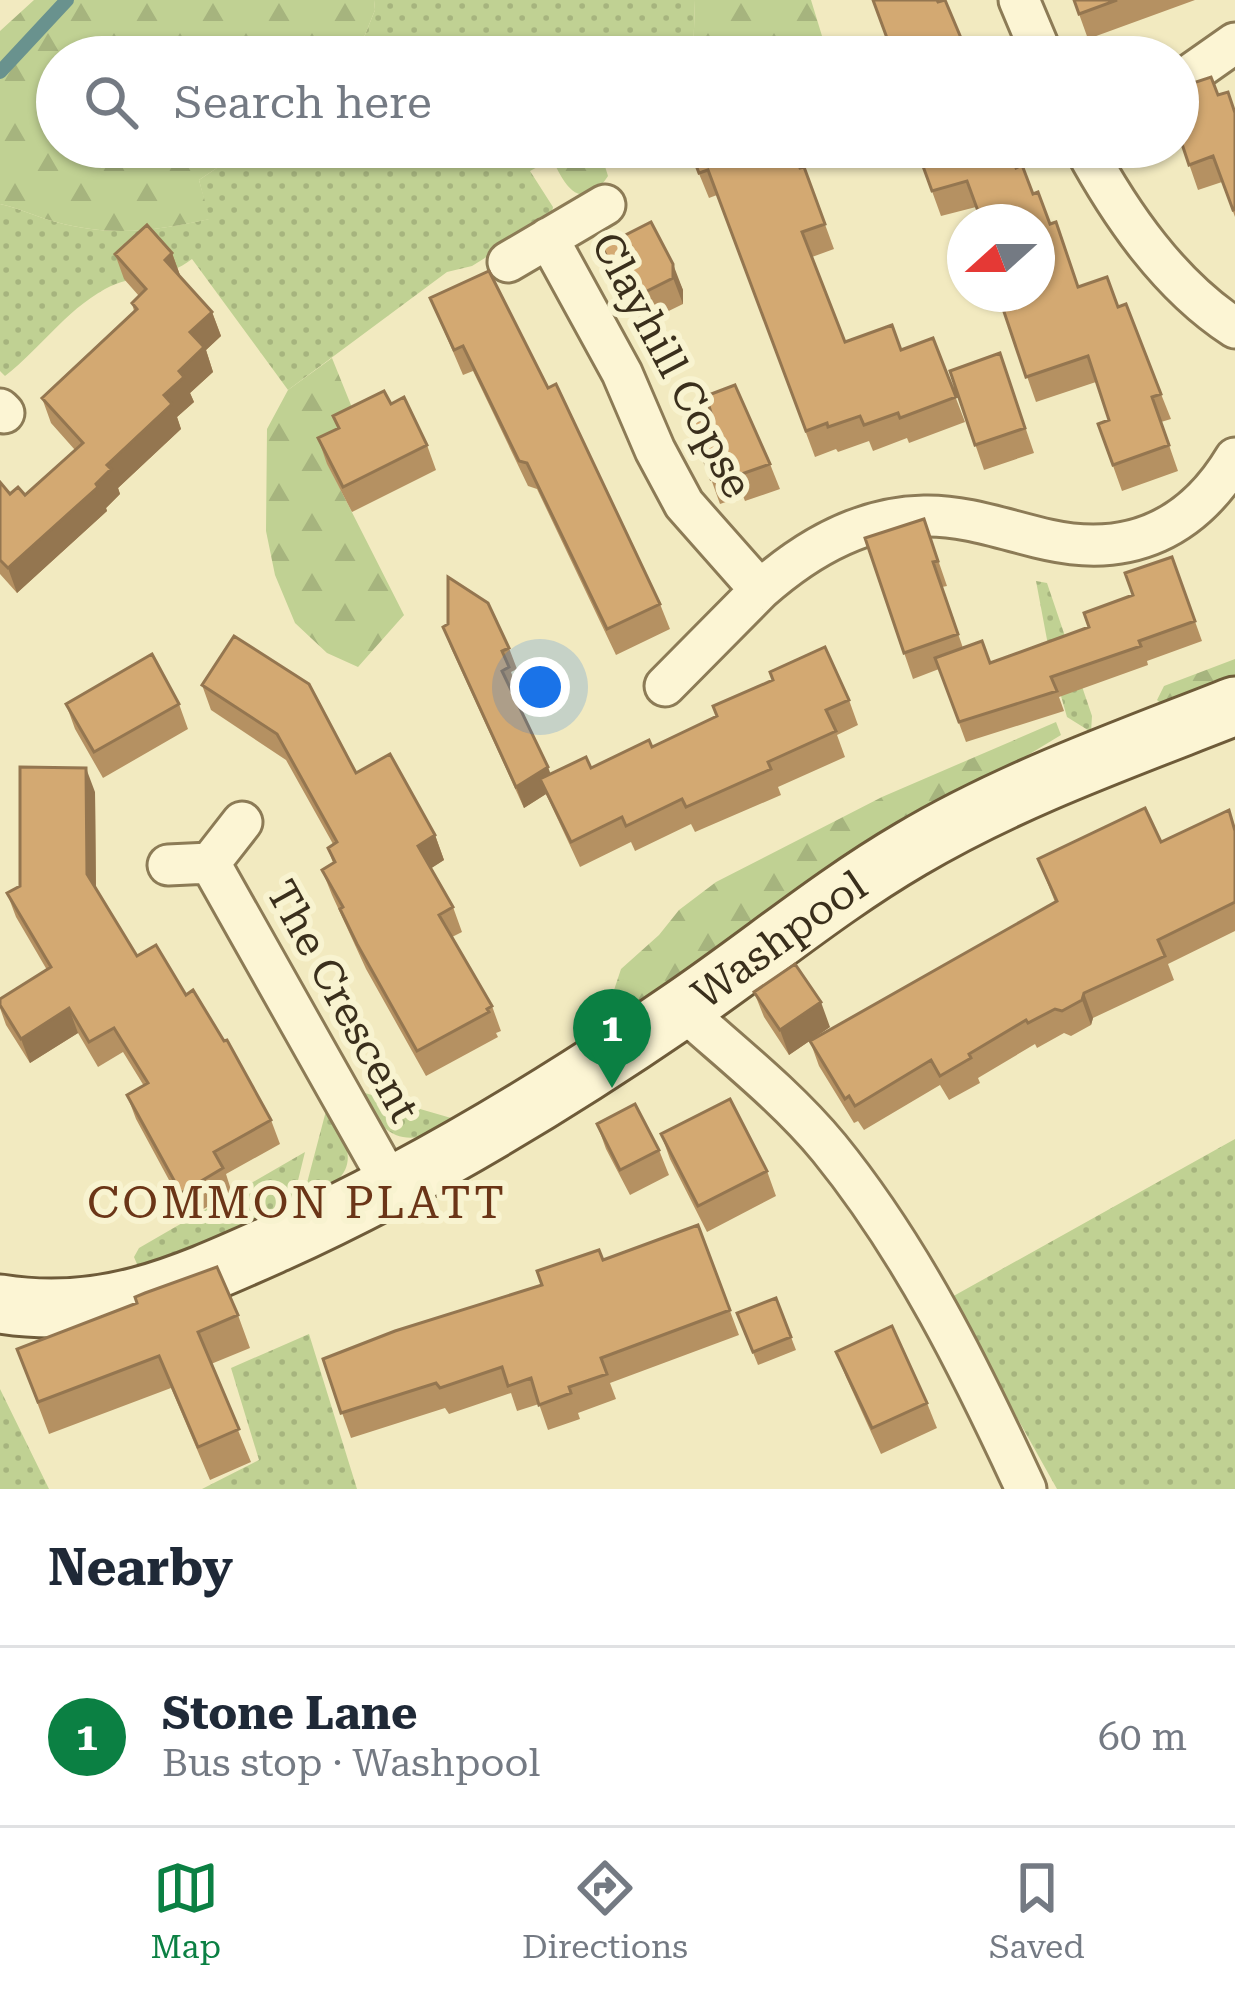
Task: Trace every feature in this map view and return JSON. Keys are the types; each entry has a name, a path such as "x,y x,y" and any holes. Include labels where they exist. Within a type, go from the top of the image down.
{"street":[{"path":"1019,0 1034,36"},
{"path":"1199,68 1235,43"},
{"path":"1095,168 1110,195 1156,254 1188,290 1235,328"},
{"name":"Clayhill Copse","path":"508,262 605,205"},
{"name":"Clayhill Copse","path":"548,238 622,374 678,493 760,590"},
{"path":"665,686 760,590 806,554 886,520 957,518 1070,544 1113,544 1147,537 1179,521 1206,500 1235,458"},
{"name":"Washpool","path":"0,1304 80,1308 164,1292 305,1229 462,1147 682,1009 807,915 914,846 1114,753 1235,706"},
{"name":"The Crescent","path":"169,865 210,863 242,822"},
{"name":"The Crescent","path":"210,863 392,1186"},
{"path":"682,1009 826,1144 870,1202 968,1364 1026,1489"}],"green space":[{"path":"34,0 374,0 375,10 364,36 36,36 36,168 217,168 199,180 210,219 152,229 76,227 0,204 0,31"},
{"path":"374,0 695,0 694,36 364,36"},
{"path":"695,0 811,0 822,36 694,36"},
{"path":"217,168 536,168 530,171 553,207 551,217 472,266 447,272 288,390 192,259 172,270 105,289 77,308 5,376 0,371 0,204 95,230 152,229 209,219 199,180"},
{"path":"606,168 608,176 598,189 579,194 558,170"},
{"path":"332,358 355,415 327,463 404,615 358,667 327,653 295,623 275,575 266,531 267,429 288,390"},
{"path":"1036,581 1047,583 1092,716 1091,732 1067,717"},
{"path":"1235,659 1235,687 1166,708 1157,700 1164,686"},
{"path":"1056,722 1061,735 824,879 681,978 616,1013 614,990 621,969 679,910 716,882 882,797"},
{"path":"358,1091 458,1120 426,1135 400,1136 378,1122"},
{"path":"327,1107 344,1139 347,1164 334,1184 302,1202"},
{"path":"1235,1139 1235,1489 1057,1489 950,1298"},
{"path":"305,1152 291,1209 144,1281 134,1257 139,1248"},
{"path":"309,1334 357,1489 202,1489 259,1460 231,1368"},
{"path":"0,1389 49,1489 0,1489"}],"building":[{"path":"873,0 945,0 960,36 886,36"},
{"path":"1074,0 1117,0 1079,14"},
{"path":"1211,77 1218,95 1228,92 1235,113 1233,210 1213,156 1199,161 1199,81"},
{"path":"697,168 804,168 825,224 802,232 845,342 892,325 901,350 933,338 956,397 900,418 898,413 864,425 860,416 806,431 708,170 699,173"},
{"path":"924,168 1023,168 1033,194 1038,192 1042,204 975,204 967,181 932,191"},
{"path":"651,222 673,264 673,278 629,300 602,247"},
{"path":"1056,222 1078,287 1107,277 1118,307 1126,304 1161,394 1152,397 1169,445 1113,465 1098,424 1109,420 1088,356 1026,377 1004,312 1055,312"},
{"path":"147,225 172,253 165,260 212,312 190,332 204,347 179,371 184,377 164,395 172,404 107,465 111,469 98,487 8,568 0,560 0,482 10,494 18,487 25,495 83,443 42,398 137,309 132,303 146,289 115,254"},
{"path":"489,271 548,388 556,384 660,604 607,629 527,463 519,461 463,346 454,350 430,298"},
{"path":"1000,353 1025,428 975,445 950,371"},
{"path":"735,385 770,464 711,479 691,423 712,416 706,396"},
{"path":"384,391 391,404 404,397 427,445 343,487 318,438 339,428 333,416"},
{"path":"924,519 958,634 904,653 865,538"},
{"path":"1172,557 1195,621 1139,641 1141,646 1051,677 1057,691 959,722 935,658 982,641 990,663 1089,627 1084,613 1133,595 1125,573"},
{"path":"448,577 488,603 509,648 502,651 509,667 502,671 548,767 516,787 443,627 448,624"},
{"path":"234,636 309,684 356,773 390,754 435,835 418,846 453,907 439,915 492,1006 489,1012 417,1051 322,870 335,862 328,848 337,842 277,734 202,685"},
{"path":"825,647 849,700 826,710 836,731 768,762 771,769 686,807 682,799 626,826 622,817 571,842 540,779 586,757 591,768 649,740 652,747 717,716 713,706 773,680 770,672"},
{"path":"152,654 179,704 94,752 66,704"},
{"path":"20,767 86,768 87,874 137,956 156,945 186,995 193,990 271,1120 214,1152 223,1168 181,1193 127,1095 148,1083 114,1028 89,1042 69,1008 21,1039 0,1005 0,999 51,967 7,893 20,886"},
{"path":"1145,808 1161,842 1229,810 1235,831 1235,902 1158,940 1165,956 1084,993 1082,1000 1062,1011 1055,1009 1026,1020 940,1076 931,1060 855,1106 849,1096 845,1099 810,1041 1057,901 1038,859"},
{"path":"795,964 821,1002 780,1030 754,992"},
{"path":"730,1099 767,1171 698,1206 661,1134"},
{"path":"635,1104 659,1150 620,1170 597,1124"},
{"path":"698,1225 730,1310 601,1358 607,1374 569,1387 571,1393 539,1405 531,1378 508,1386 502,1367 341,1413 323,1359 542,1285 537,1271 599,1250 603,1260"},
{"path":"217,1267 238,1315 198,1332 239,1429 198,1447 159,1356 38,1402 17,1349"},
{"path":"776,1298 791,1337 753,1352 737,1313"},
{"path":"892,1326 927,1403 872,1428 836,1352"}],"waterway":[{"path":"0,72 67,0"}],"place":[{"name":"Stone Lane","path":"612,1088"}],"district":[{"name":"COMMON PLATT","path":"297,1202"}]}
